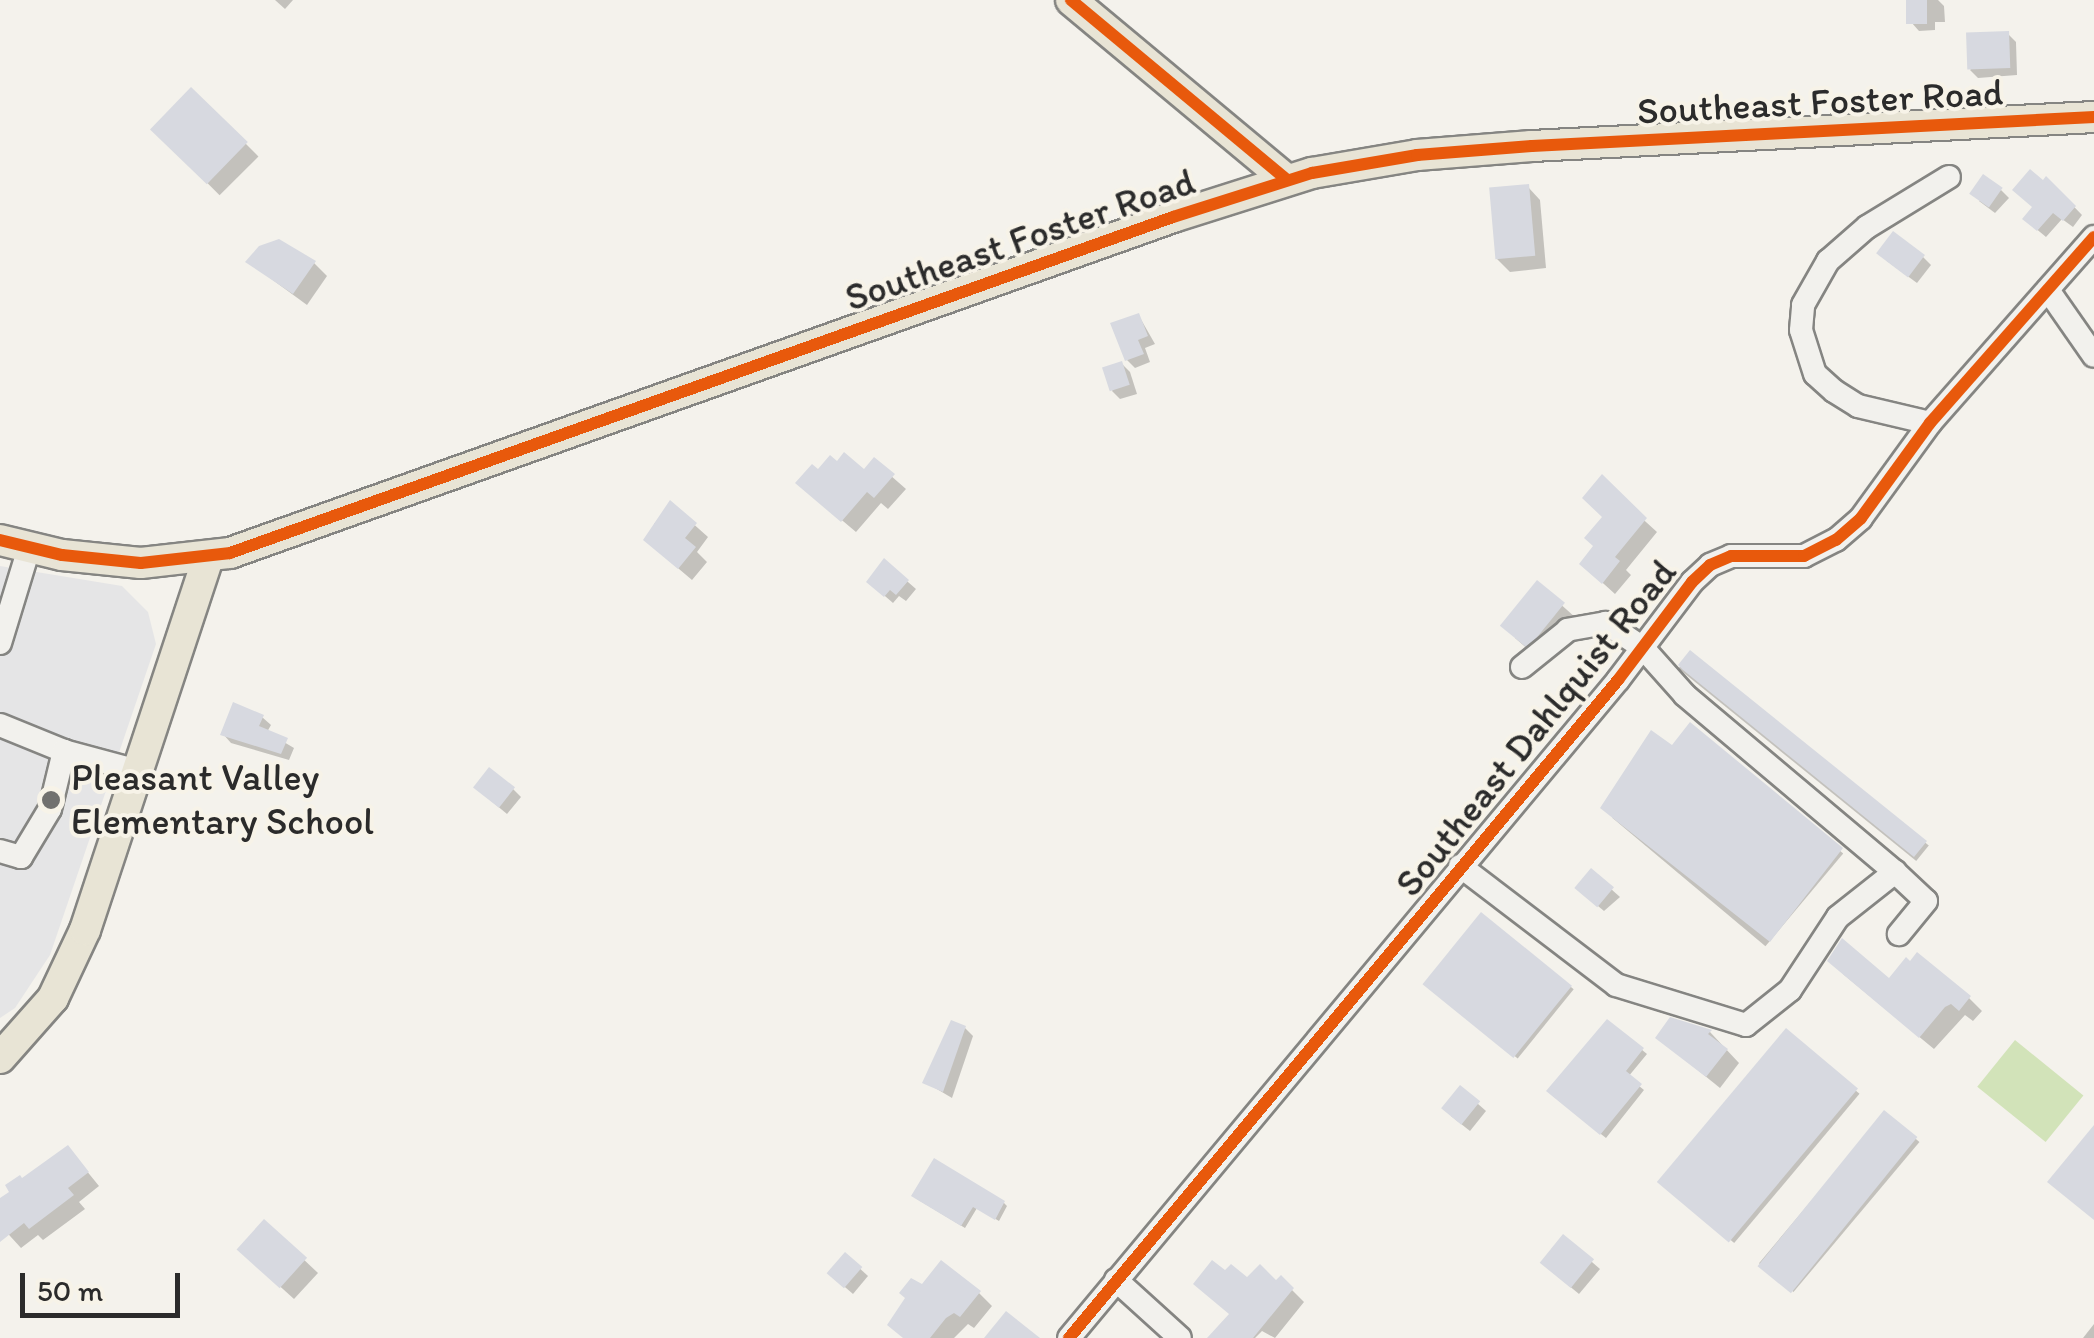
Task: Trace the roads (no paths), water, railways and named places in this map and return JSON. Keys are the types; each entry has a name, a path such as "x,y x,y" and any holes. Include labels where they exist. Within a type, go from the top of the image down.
{"main road":[{"path":"1071,0 1288,180"},
{"name":"Southeast Foster Road","path":"14,544 105,561 172,563 208,558 281,537 1059,257 1288,180 1363,164 1455,152 2094,117"},
{"path":"0,1058 40,1014 68,970 208,558"}],"street":[{"path":"1930,423 1858,406 1834,391 1815,374 1801,330 1803,305 1828,261 1867,227 1949,177"},
{"name":"Southeast Dahlquist Road","path":"1070,1338 1710,566 1731,556 1804,556 1836,540 1861,518 1930,423 2094,237"},
{"path":"2048,290 2094,356"},
{"path":"0,643 14,544"},
{"path":"1522,667 1568,630 1606,623 1643,648 1685,695 1926,901 1899,934"},
{"path":"0,725 64,750 138,771"},
{"path":"0,851 21,858 50,808 64,750"},
{"path":"1460,866 1616,985 1746,1025 1790,990 1838,917 1894,872"},
{"path":"1116,1280 1180,1338"}],"place":[{"name":"Pleasant Valley Elementary School","path":"51,800"}]}
